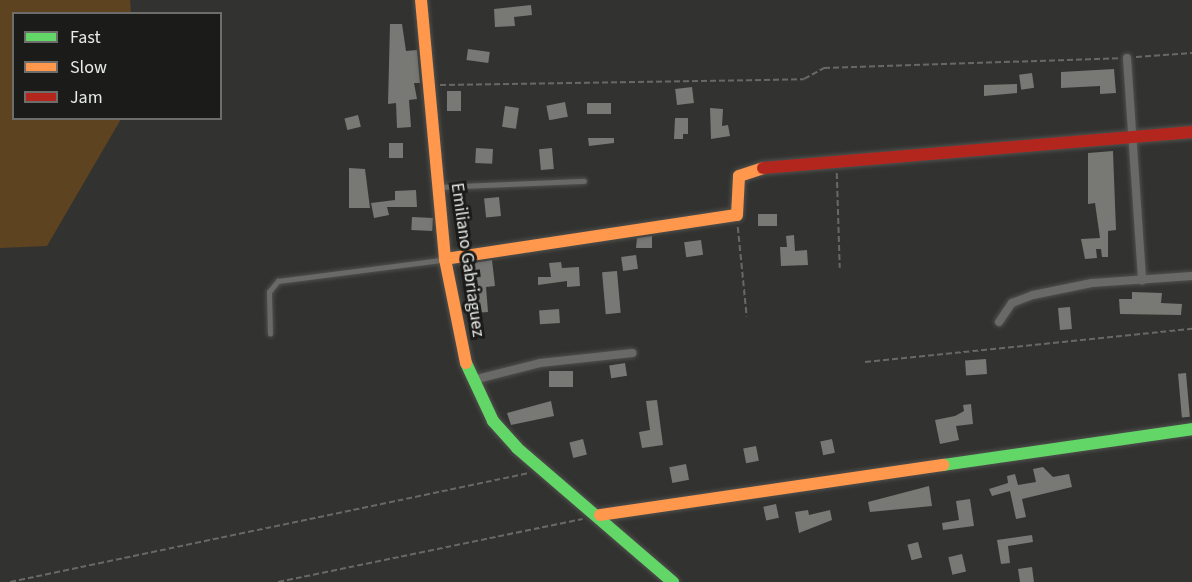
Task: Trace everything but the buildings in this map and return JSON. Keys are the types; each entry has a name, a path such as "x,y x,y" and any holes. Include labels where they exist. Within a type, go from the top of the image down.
{"street":[{"name":"Emiliano Gabriaguez","path":"421,0 445,259 463,356 472,380 493,421 544,470 600,515 673,582"},
{"path":"1127,57 1142,280"},
{"path":"445,259 737,215 743,171 1192,132"},
{"path":"999,322 1012,303 1033,295 1142,280 1192,276"},
{"path":"472,380 540,363 632,352"},
{"path":"600,515 1192,429"}],"lane":[{"path":"438,187 584,181"},
{"path":"270,333 269,292 278,281 445,259"}],"path":[{"path":"429,85 804,79 824,68 1192,53"},
{"path":"837,164 840,268"},
{"path":"737,215 747,317"},
{"path":"865,362 1192,329"},
{"path":"10,582 544,470"},
{"path":"278,582 600,515"}],"shaded area":[{"path":"0,0 130,0 131,12 12,12 12,120 120,120 47,246 0,248"}],"traffic: fast":[{"path":"466,363 493,421 517,448 673,582"},
{"path":"943,465 1192,429"}],"traffic: slow":[{"path":"421,0 445,259 466,363"},
{"path":"445,259 737,215 739,176 763,168"},
{"path":"600,515 943,465"}],"traffic: jam":[{"path":"763,168 1192,132"}]}
